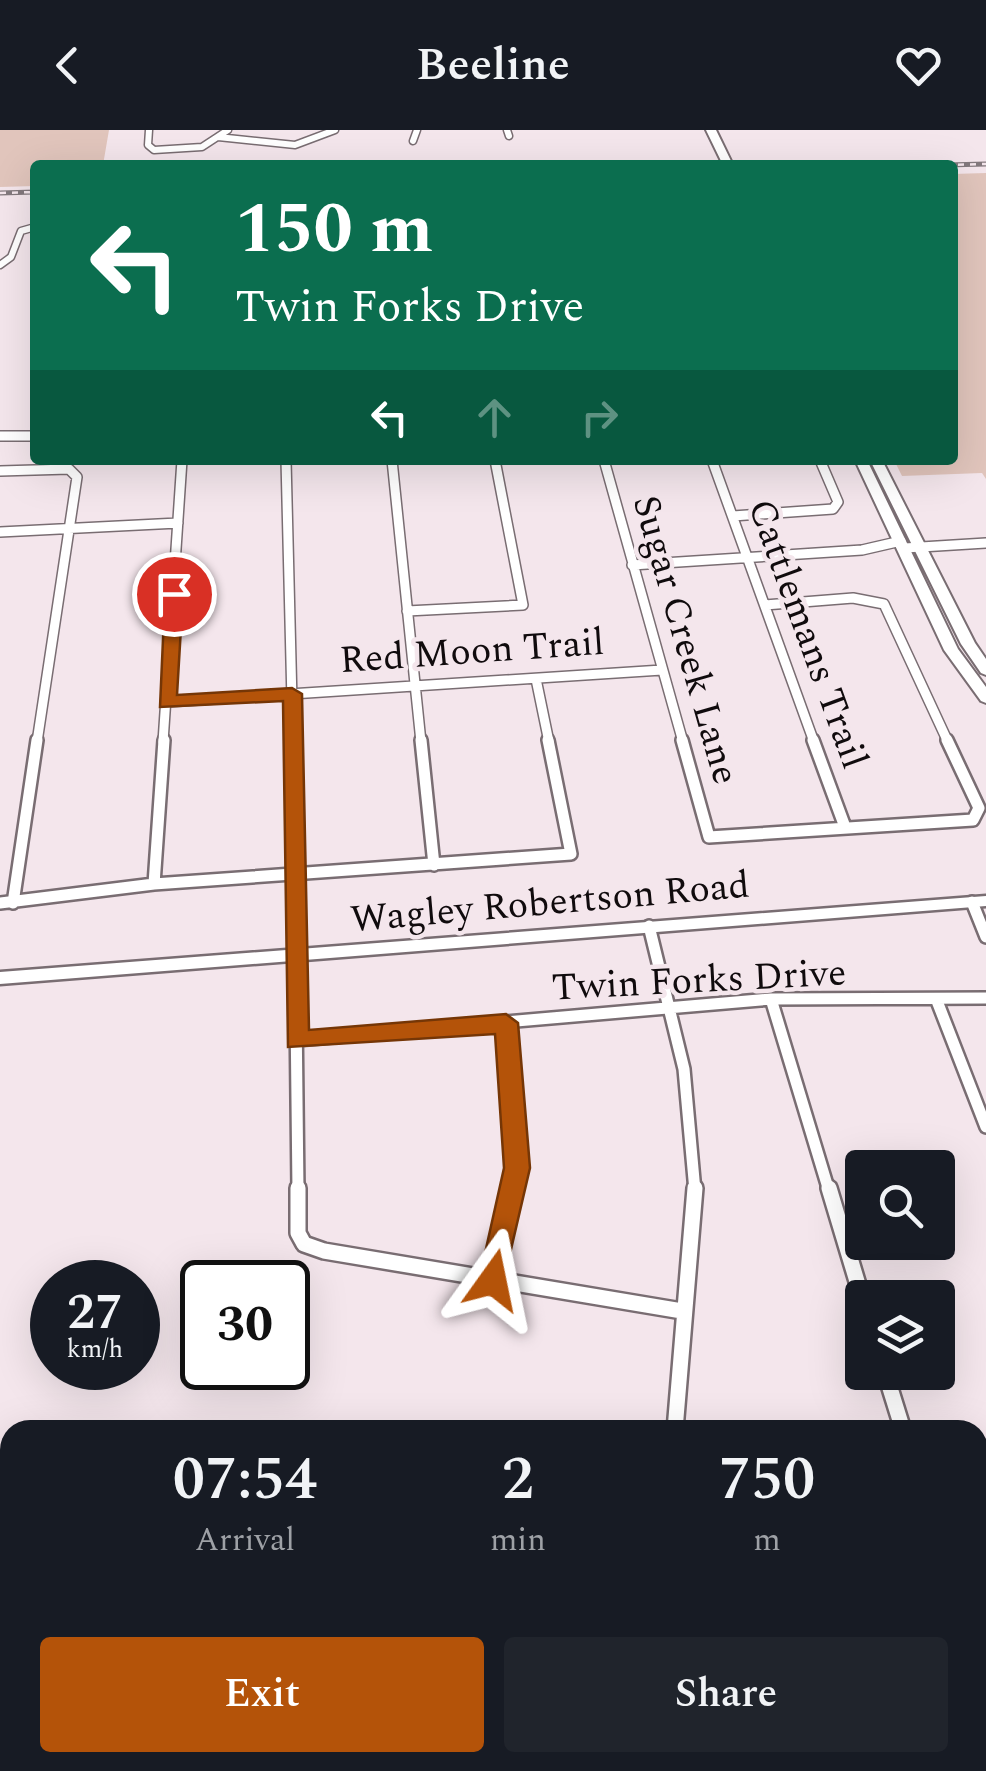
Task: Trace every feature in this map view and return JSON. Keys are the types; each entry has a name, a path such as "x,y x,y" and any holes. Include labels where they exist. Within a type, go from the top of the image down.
{"main road":[{"path":"706,133 714,160"},
{"path":"706,133 725,160"},
{"path":"863,465 909,549 986,670"},
{"path":"878,465 951,650 986,698"}],"street":[{"path":"149,130 150,148 195,148 228,130"},
{"path":"218,138 269,145 315,143 335,130"},
{"path":"413,140 418,138 416,130"},
{"path":"0,264 11,257 20,231 30,228"},
{"path":"0,436 30,436"},
{"path":"154,884 182,465"},
{"path":"286,465 296,875 298,1233 304,1244 324,1251 682,1311"},
{"path":"392,465 434,865"},
{"path":"406,611 523,604 496,465"},
{"name":"Sugar Creek Lane","path":"605,465 709,836 845,828"},
{"name":"Cattlemans Trail","path":"714,465 845,828"},
{"path":"733,516 833,510 838,502 822,465"},
{"path":"0,471 73,470 76,476 6,903 154,884 570,854 536,679"},
{"path":"0,532 178,523"},
{"path":"632,564 986,543"},
{"path":"862,550 909,549"},
{"path":"765,604 853,598 884,604 979,808 973,820 845,828"},
{"name":"Red Moon Trail","path":"167,702 662,670"},
{"path":"979,901 986,938"},
{"name":"Wagley Robertson Road","path":"0,978 294,958 979,901"},
{"path":"649,926 692,1106 694,1214 682,1311 676,1420"},
{"name":"Twin Forks Drive","path":"297,1040 771,999 986,998"},
{"path":"771,999 857,1280"},
{"path":"937,1001 986,1127"},
{"path":"493,1280 517,1168 506,1023"},
{"path":"891,1390 900,1420"}],"shaded area":[{"path":"0,130 109,130 104,160 30,160 30,186 0,187"},
{"path":"986,173 986,479 982,473 902,476 896,465 958,465 958,174"}],"railway":[{"path":"958,165 986,164"},
{"path":"0,193 30,192"}],"route":[{"path":"174,594 167,702 292,694 297,1040 506,1023 517,1168 493,1280"}]}
